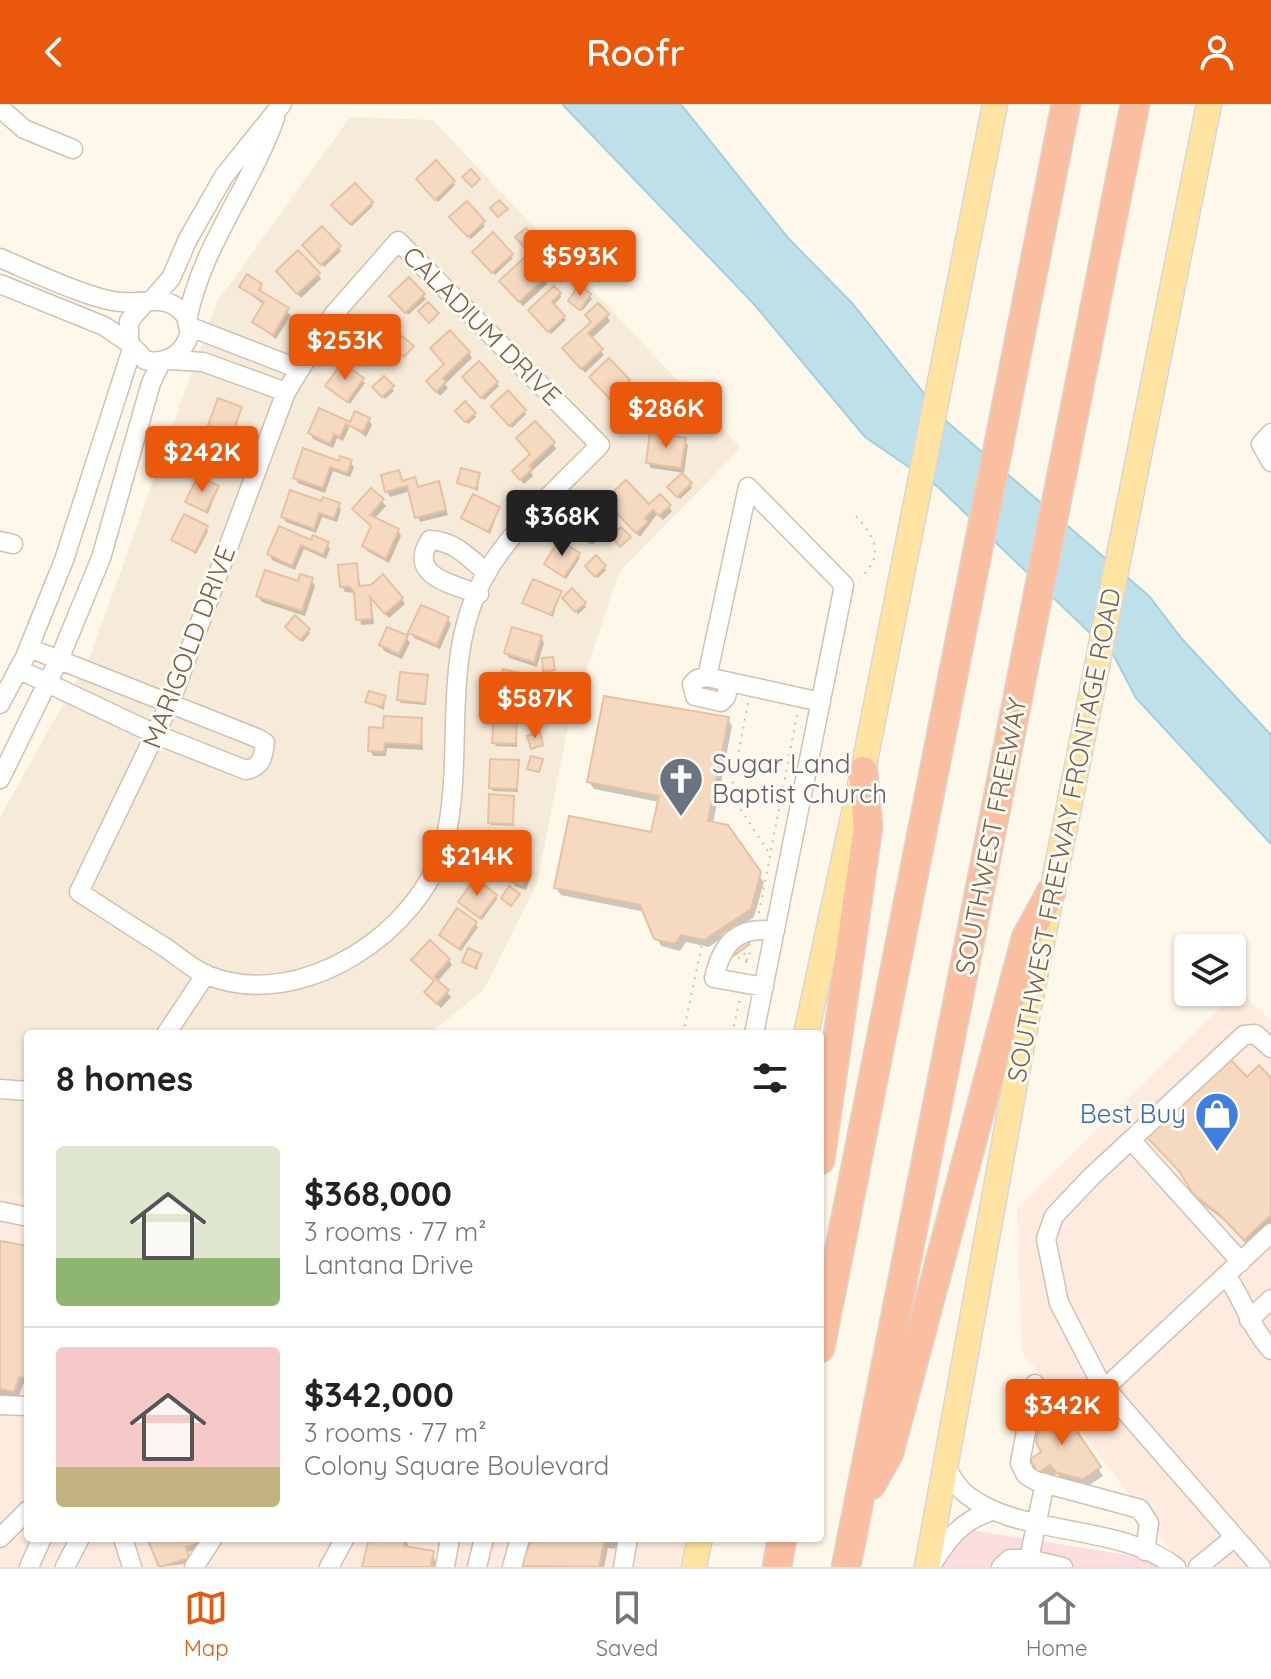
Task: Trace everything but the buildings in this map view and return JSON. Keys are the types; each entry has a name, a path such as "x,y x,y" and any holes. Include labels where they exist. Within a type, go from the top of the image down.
{"highway":[{"path":"824,1328 1066,104"},
{"name":"SOUTHWEST FREEWAY","path":"846,1567 1135,104"},
{"path":"824,1132 868,827 863,771"},
{"path":"858,1507 889,1453 1026,938 1051,892"},
{"path":"777,1567 781,1542"}],"main road":[{"path":"807,1030 863,771 995,104"},
{"name":"SOUTHWEST FREEWAY FRONTAGE ROAD","path":"928,1567 1051,892 1209,104"},
{"path":"694,1567 699,1542"}],"street":[{"path":"0,704 29,648 64,560 126,377 131,346 129,321 171,278 188,239 224,176 280,106"},
{"path":"0,779 59,659 101,558 151,383 166,361 183,350 198,273 263,153 280,106"},
{"path":"0,108 24,129 73,149"},
{"name":"MARIGOLD DRIVE","path":"206,974 79,892 157,735 286,392 342,303 398,241"},
{"name":"CALADIUM DRIVE","path":"398,241 600,445 540,506 487,573"},
{"path":"0,258 114,302 173,304 188,324 299,369"},
{"path":"0,284 104,326 145,360 203,362 286,392"},
{"path":"1271,433 1261,444 1271,462"},
{"path":"755,1030 764,987 821,702 844,585 748,487 707,677 821,702"},
{"path":"169,1030 206,974 244,984 269,985 307,979 365,948 407,910 436,864 445,841 455,676 487,573 455,546 442,540 430,540 422,553 423,565 434,577 479,594"},
{"path":"18,669 157,735 246,770 255,769 263,759 265,743 257,738 29,648"},
{"path":"764,987 714,978 722,949 748,930 775,931"},
{"path":"1261,1567 1105,1388 1084,1356 1059,1303 1046,1239 1054,1216 1244,1035 1255,1034 1271,1048"},
{"path":"0,1089 24,1091"},
{"path":"1131,1140 1241,1262"},
{"path":"0,1211 24,1216"},
{"path":"1105,1388 1271,1233"},
{"path":"1226,1275 1238,1291 1249,1320 1271,1350"},
{"path":"1249,1320 1271,1299"},
{"path":"1035,1384 1020,1463 1026,1475 1140,1509 1149,1523 1145,1551"},
{"path":"0,1405 24,1406"},
{"path":"945,1465 964,1493 992,1511 1145,1551 1176,1567"},
{"path":"1037,1563 1045,1483"},
{"path":"928,1567 952,1534 969,1519 992,1511"},
{"path":"0,1538 24,1514"},
{"path":"1198,1567 1235,1537"},
{"path":"29,1567 40,1542"},
{"path":"65,1567 78,1542"},
{"path":"124,1542 132,1567"},
{"path":"329,1567 343,1542"},
{"path":"445,1567 449,1542"},
{"path":"465,1542 483,1556"},
{"path":"512,1567 519,1542"},
{"path":"623,1567 627,1542"},
{"path":"1001,1567 1010,1559 1063,1567"}],"path":[{"path":"844,585 857,581 867,572 876,545 872,534 856,516"},
{"path":"748,703 730,797 779,806"},
{"path":"748,913 758,916 797,712"},
{"path":"741,800 741,810 770,855"},
{"path":"684,1030 702,944 715,936"}],"shaded area":[{"path":"350,117 433,120 741,448 619,572 568,726 537,884 483,991 433,1030 24,1030 24,1197 0,1191 0,817 91,654 217,302"},
{"path":"1246,996 1271,1022 1271,1567 1183,1567 1022,1351 1017,1209 1222,1006 1246,1006"},
{"path":"0,1191 24,1197 24,1542 693,1542 684,1567 0,1567"},
{"path":"947,1526 1127,1555 1162,1567 939,1567"}],"water":[{"path":"562,104 680,104 683,107 788,238 852,303 946,421 1149,596 1182,639 1271,735 1271,844 1136,698 1114,656 938,487 865,437 753,303"}],"place":[{"name":"Sugar Land Baptist Church","path":"681,818"},
{"name":"Best Buy","path":"1217,1153"}]}
